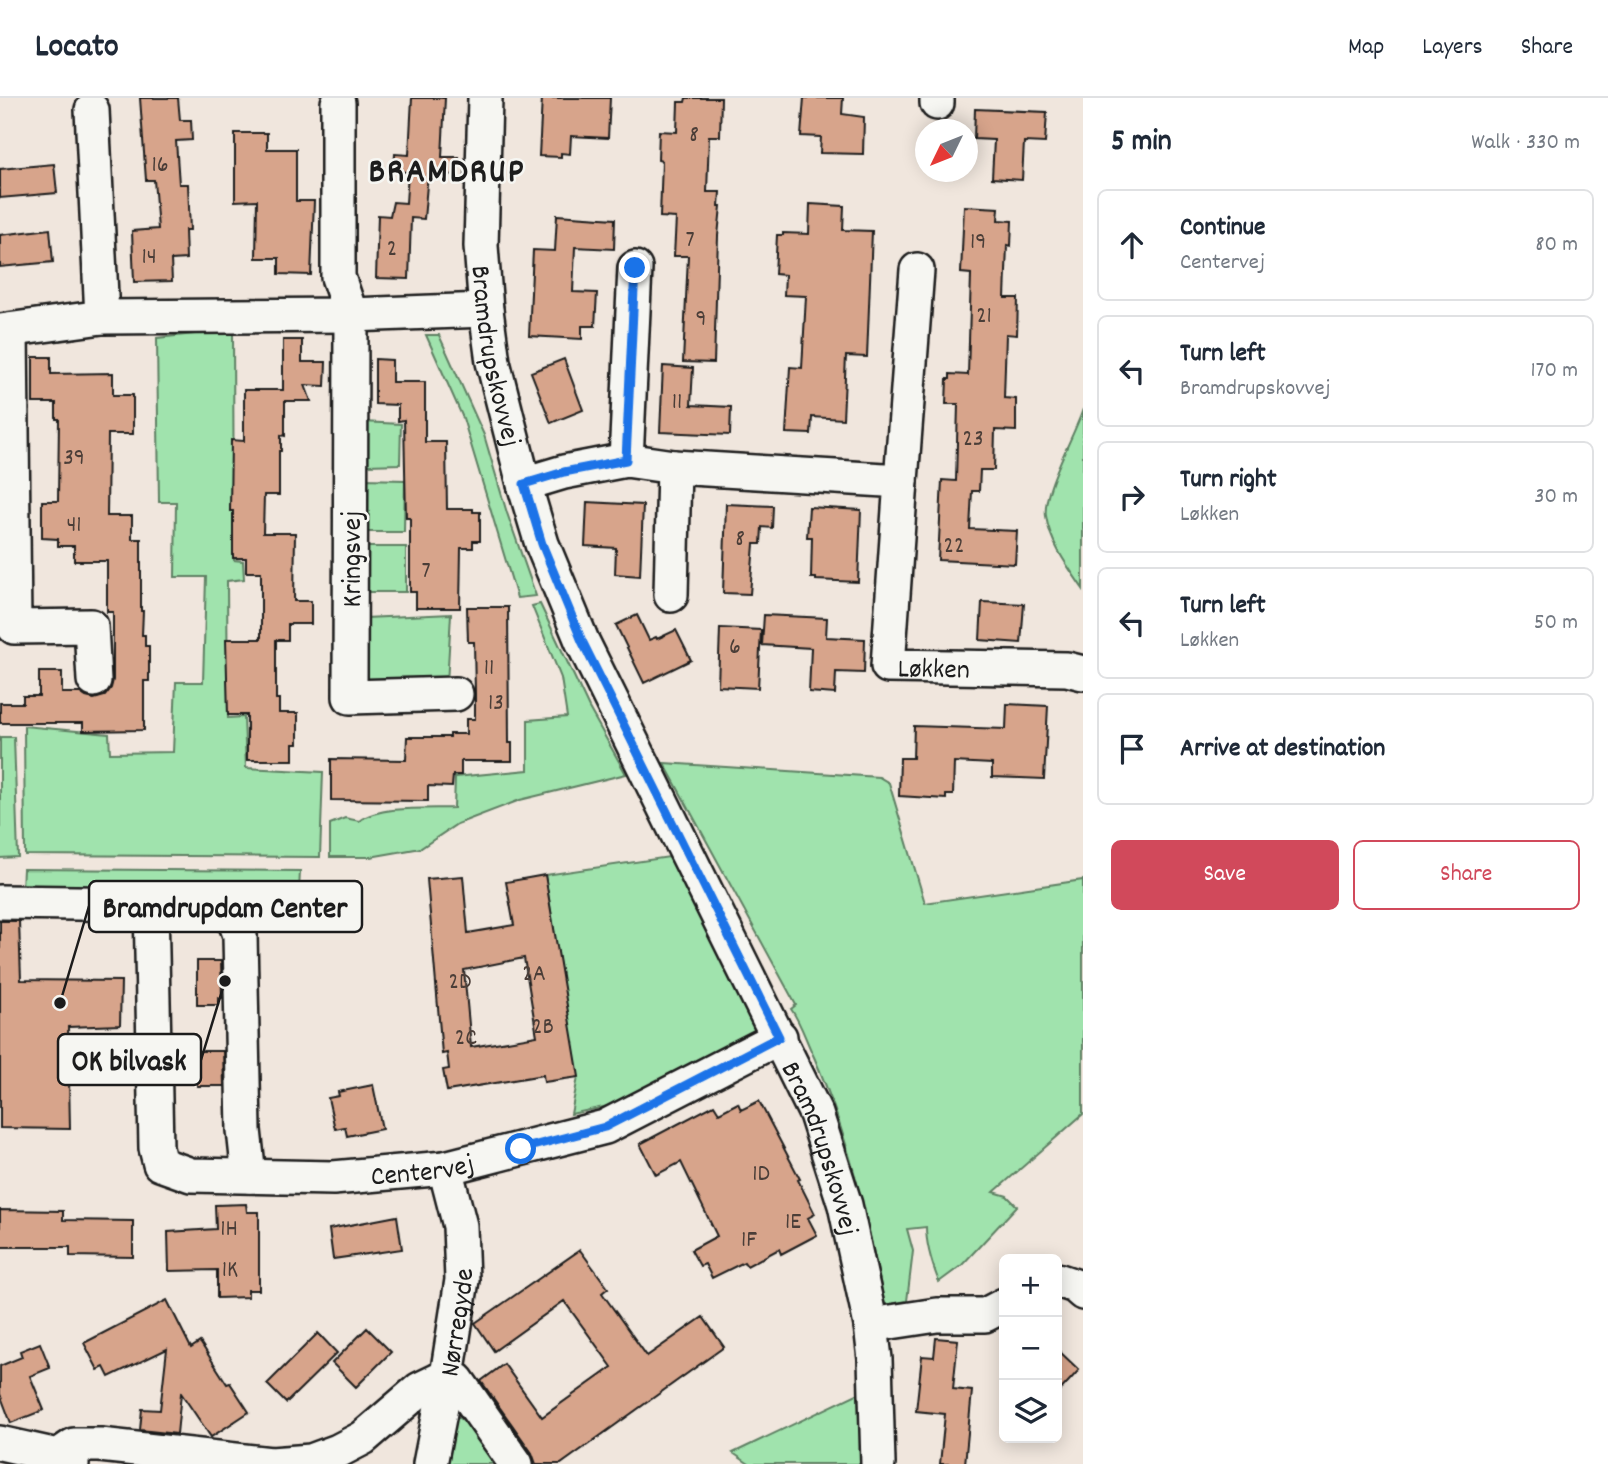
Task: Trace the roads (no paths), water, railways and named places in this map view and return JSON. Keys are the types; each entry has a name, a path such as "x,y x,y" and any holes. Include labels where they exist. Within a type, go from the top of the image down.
{"street":[{"name":"Bramdrupskovvej","path":"485,98 481,246 486,310 496,374 524,484 542,544 582,641 816,1114 855,1243 871,1325 875,1359 878,1464"},
{"name":"Kringsvej","path":"338,103 338,277 351,315 350,697 456,694"},
{"path":"92,110 103,317"},
{"path":"626,460 635,268"},
{"name":"Løkken","path":"917,270 888,666 1067,669 1083,673"},
{"path":"94,680 92,626 7,627 6,331 103,317 351,315 486,310"},
{"path":"524,484 564,472 626,460 674,467 901,481"},
{"path":"671,596 674,467"},
{"path":"0,902 151,904 209,901 235,921 240,935 244,1130 249,1177"},
{"name":"Centervej","path":"151,904 156,1148 160,1164 191,1175 333,1178 445,1168 605,1127 779,1037"},
{"name":"Nørregyde","path":"0,1443 65,1460 74,1446 100,1445 271,1464 311,1461 363,1438 421,1389 447,1376 462,1280 460,1226 445,1168"},
{"path":"1062,1282 1075,1286 1083,1293"},
{"path":"871,1325 937,1315 985,1315 999,1308"},
{"path":"430,1464 447,1376 457,1380 516,1464"}],"place":[{"name":"OK bilvask","path":"225,981"},
{"name":"Bramdrupdam Center","path":"60,1003"}],"district":[{"name":"BRAMDRUP","path":"447,169"}]}
